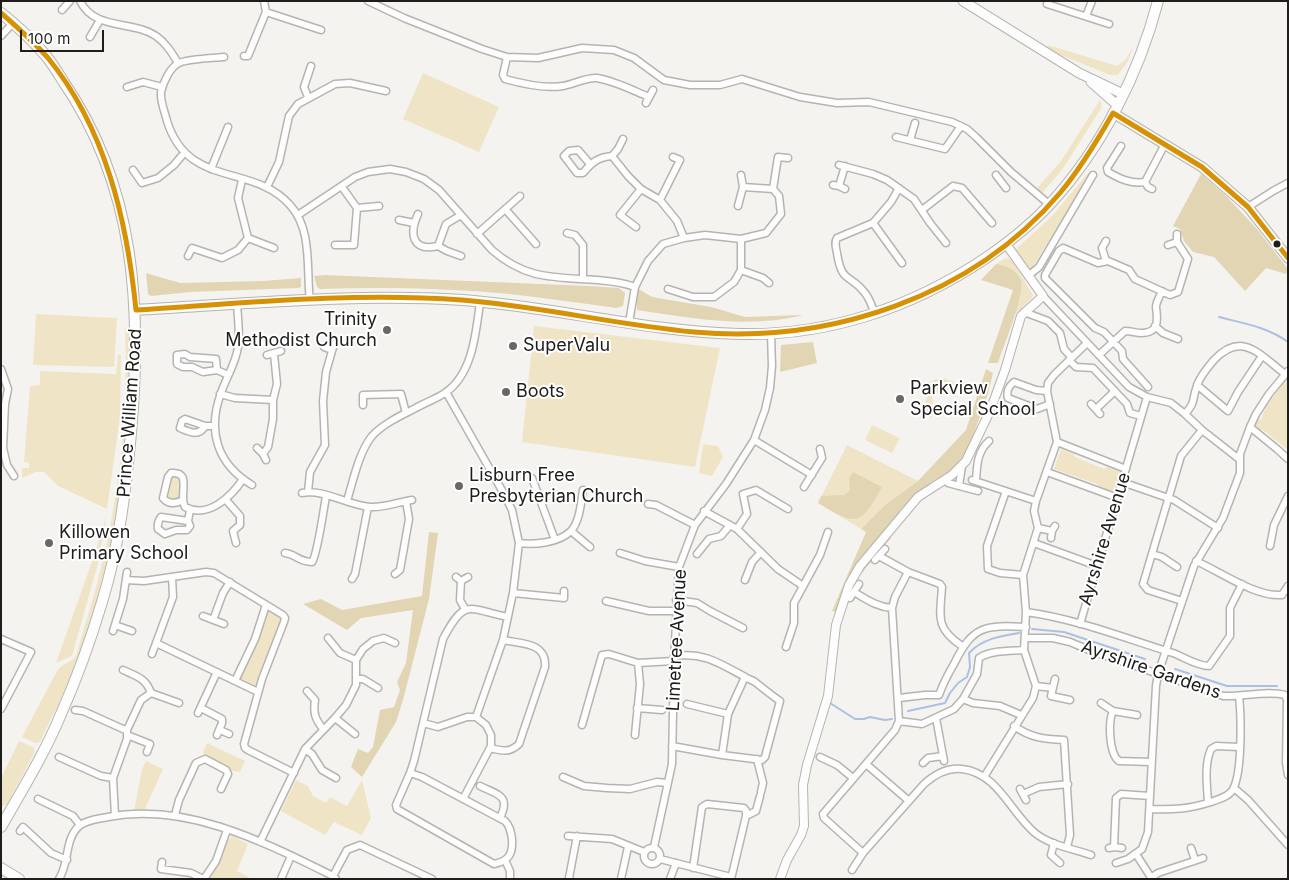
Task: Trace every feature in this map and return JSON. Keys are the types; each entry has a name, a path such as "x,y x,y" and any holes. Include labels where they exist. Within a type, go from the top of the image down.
{"main road":[{"path":"963,1 1079,72 1123,94"},
{"path":"136,310 412,298 480,302 694,332 743,334 770,334 826,327 875,314 907,303 944,284 1006,244 1050,205 1080,168 1123,94 1143,50 1158,1"},
{"name":"Prince William Road","path":"1,13 46,56 71,92 95,134 118,198 125,228 136,310 135,387 126,495 102,601 61,714 40,758 4,815 1,826"},
{"path":"1079,72 1115,109 1164,144 1202,167 1248,207 1288,258"},
{"path":"1,868 19,879"}],"street":[{"path":"62,10 70,1"},
{"path":"80,1 83,7 100,20 155,35 167,46 178,63"},
{"path":"244,56 248,56 266,12 264,1"},
{"path":"368,1 404,18 507,57 538,58 582,48 614,50 634,58 664,80 690,85 720,86 742,79 800,97 837,103 869,102 952,122 976,137 1050,205"},
{"path":"1086,16 1092,1"},
{"path":"1047,4 1109,24"},
{"path":"266,12 321,30"},
{"path":"90,37 100,20"},
{"path":"1,36 13,23"},
{"path":"224,57 178,63 170,72 162,87 160,97 168,125 177,144 189,158 211,169 267,187 281,196 298,216 303,228 310,301"},
{"path":"507,57 503,75 505,80 529,85 554,86 595,78 613,82 647,100 652,90"},
{"path":"308,97 304,86 311,66"},
{"path":"127,87 143,82 162,87"},
{"path":"267,187 279,162 289,116 298,104 335,84 350,82 386,91"},
{"path":"910,140 915,123"},
{"path":"896,137 945,149 961,126"},
{"path":"211,169 228,127"},
{"path":"590,164 602,157 612,156 623,139"},
{"path":"1145,182 1164,144"},
{"path":"1120,150 1107,168 1108,172 1126,181 1145,182"},
{"path":"133,170 142,183 158,178 174,165 184,153"},
{"path":"612,156 641,189 660,200 677,221 684,238"},
{"path":"660,200 680,160 673,157"},
{"path":"773,189 778,157 788,158"},
{"path":"839,187 842,165 886,180 914,199 946,243"},
{"path":"298,216 355,177 368,172 390,169 406,172 424,179 439,190 477,234 502,258 524,271 555,279 624,282 635,287"},
{"path":"996,175 1004,185 1012,172"},
{"path":"738,206 743,187 741,175"},
{"path":"1028,276 1039,267 1094,175"},
{"path":"242,180 238,198 248,238"},
{"path":"1145,182 1152,189"},
{"path":"1248,207 1288,183"},
{"path":"335,244 354,245 357,208 342,186"},
{"path":"922,210 953,186 962,188 992,223"},
{"path":"629,323 635,287 648,261 663,244 705,235 741,239 766,233 781,214 779,196 773,189 743,187"},
{"path":"875,314 869,297 864,290 842,274 835,243 837,238 873,223 900,188"},
{"path":"636,227 620,215 641,189"},
{"path":"477,234 520,196"},
{"path":"357,208 379,206"},
{"path":"506,210 536,244"},
{"path":"418,214 412,235 416,242 431,248 438,246 461,256"},
{"path":"438,246 446,224 461,215"},
{"path":"399,220 414,223"},
{"path":"873,223 902,263"},
{"path":"566,232 575,235 583,245 583,279"},
{"path":"1148,387 1124,359 1122,351 1104,332 1095,328 1045,275 1059,251 1063,248 1098,263 1108,261 1129,270 1135,279 1170,295 1178,292 1188,259 1177,242 1177,234"},
{"path":"248,238 274,248"},
{"path":"188,256 192,248 222,258 238,250 248,238"},
{"path":"668,289 694,297 714,297 734,282 741,270 741,239"},
{"path":"1106,241 1102,248 1106,261"},
{"path":"1168,245 1177,242"},
{"path":"1006,244 1043,296 1129,387 1147,397 1171,403 1239,459"},
{"path":"741,270 763,278 769,284"},
{"path":"1099,356 1125,331 1142,334 1152,330 1158,323 1156,305 1162,291"},
{"path":"780,879 804,826 803,784 828,696 836,625 849,585 860,566 918,497 962,466 966,461 990,410 1005,370 1019,322 1024,312 1043,296"},
{"path":"347,501 365,448 372,436 389,423 446,392 460,377 469,361 477,327 480,302"},
{"path":"237,305 238,346 234,361 220,394 214,426 220,451 226,463 242,479 252,485"},
{"path":"1024,312 1048,321 1060,333 1064,349 1076,367 1093,368 1127,404 1130,412 1141,416"},
{"path":"1155,326 1163,333 1178,339"},
{"name":"Limetree Avenue","path":"654,847 672,764 676,600 680,567 695,524 726,484 754,440 765,410 770,388 772,366 770,334"},
{"path":"984,776 1032,698 1036,686 1024,650 1026,612 1023,575 1038,528 1034,511 1036,501 1057,442 1047,391 1048,383 1088,343"},
{"path":"1116,863 1128,859 1142,849 1148,832 1158,674 1196,561 1218,528 1240,474 1239,459 1250,428 1265,400 1286,373 1252,348 1231,346 1211,364 1197,386 1194,404 1185,414"},
{"path":"324,347 333,347 326,372 323,401 325,445 310,472 305,493 326,496 368,507 383,507 409,500 409,519 400,572"},
{"path":"257,448 264,457 268,447 273,419 273,400 278,384 278,352 266,355"},
{"path":"217,370 216,359 190,358 185,354 177,355 177,364 183,367 192,367 203,372 217,370 228,375"},
{"path":"1197,386 1228,411 1262,356"},
{"path":"1,370 8,389 5,404 4,454 7,465 14,476"},
{"path":"1047,391 1036,390 1014,382 1010,385 1007,394 1008,398 1037,409 1050,404"},
{"path":"1096,409 1115,391"},
{"path":"446,392 512,510 519,543 513,594 503,640 476,717"},
{"path":"220,394 235,398 273,400"},
{"path":"362,405 363,395 401,394 406,413"},
{"name":"Ayrshire Avenue","path":"1147,397 1080,624 1183,656 1204,666 1210,665 1230,636 1228,614 1242,584"},
{"path":"205,426 214,426"},
{"path":"1250,428 1288,459"},
{"path":"1182,602 1148,590 1143,584 1181,456 1202,430"},
{"path":"754,440 812,475"},
{"path":"989,441 982,447 974,481 1036,501"},
{"path":"1057,442 1126,469"},
{"path":"804,487 822,458 820,450"},
{"path":"959,486 962,466"},
{"path":"1047,472 1118,498"},
{"path":"181,501 170,503 163,498 165,475 176,473 182,476 184,480 181,501 190,510 203,510 226,500 242,479"},
{"path":"532,478 555,540"},
{"path":"1122,482 1177,502 1218,528"},
{"path":"948,483 978,491"},
{"path":"519,543 534,544 555,540 571,531 578,516 583,490"},
{"path":"737,530 747,514 743,494 756,490 788,509"},
{"path":"1006,491 988,546 988,569 1000,573 1023,575"},
{"path":"294,545 288,553 307,562 312,562 316,558 318,534 326,496"},
{"path":"1273,543 1274,525 1288,496"},
{"path":"226,500 240,516 240,525 233,531 236,543"},
{"path":"648,504 656,505 695,524"},
{"path":"356,577 368,507"},
{"path":"188,521 161,517 157,526 165,534 176,530 187,530 190,526 188,521 190,510"},
{"path":"704,511 737,530 778,569 803,586"},
{"path":"697,554 709,539 721,536 730,525"},
{"path":"1038,528 1053,532"},
{"path":"571,531 590,547"},
{"path":"786,647 794,623 794,603 820,555 828,532"},
{"path":"1034,543 1097,566"},
{"path":"885,549 877,558 940,584 942,587 940,621 949,638 962,646"},
{"path":"745,580 752,562 761,552"},
{"path":"620,554 645,561 680,567"},
{"path":"1152,554 1162,557 1177,567"},
{"path":"1196,561 1258,591 1279,596 1282,595 1288,586"},
{"path":"127,572 114,628 132,631"},
{"path":"126,580 144,581 206,572 214,573 285,618 258,692 244,744 245,748 294,773"},
{"path":"863,853 824,818 825,810 895,730 899,721 892,608 895,597 908,572"},
{"path":"152,654 173,597 172,577"},
{"path":"462,578 460,600 465,609"},
{"path":"213,620 230,582"},
{"path":"859,584 852,595 892,608"},
{"path":"513,594 564,598 564,591"},
{"path":"676,600 698,603 743,628"},
{"path":"606,601 649,611 676,611"},
{"path":"235,681 255,639 266,605"},
{"path":"410,774 422,777 500,818 509,825 513,848 511,855 504,862 494,864 397,809 396,805 410,774 443,639 453,620 465,609 471,608 508,617"},
{"name":"Ayrshire Gardens","path":"1026,612 1080,624"},
{"path":"203,616 224,624"},
{"path":"899,698 939,695 962,646 975,633 998,626 1026,627"},
{"path":"328,638 340,653 356,660"},
{"path":"260,842 305,749 346,705 356,685 356,660 363,648 373,641 384,638 395,643"},
{"name":"Ayrshire Gardens","path":"1025,638 1053,638 1070,642 1223,696 1278,693 1284,695 1287,700 1286,763 1288,775"},
{"path":"1,639 31,652 1,709"},
{"path":"490,748 507,751 514,749 519,744 545,667 546,658 540,649 503,640"},
{"path":"156,643 258,692"},
{"path":"899,721 922,724 954,709 964,699 977,674 980,658 983,655 1024,650"},
{"path":"582,726 602,655 609,654 638,663 674,659 687,654 702,657 725,665 753,681 780,701 765,757 762,760 672,746"},
{"path":"635,735 640,684 638,663"},
{"path":"123,670 148,683 151,692"},
{"path":"217,672 199,711 222,719 218,733 229,734"},
{"path":"722,755 728,714 745,677"},
{"path":"357,678 363,679 378,688"},
{"path":"1055,680 1050,696 1070,700"},
{"path":"1036,686 1053,688"},
{"path":"307,691 315,700 313,711 316,720 323,730"},
{"path":"151,692 179,702"},
{"path":"115,816 113,778 131,720 140,700 151,692"},
{"path":"1150,809 1186,809 1225,798 1234,788 1238,776 1242,719 1239,696"},
{"path":"964,699 973,703 1000,706 1021,715"},
{"path":"1101,703 1112,711 1137,715"},
{"path":"687,704 728,714"},
{"path":"637,708 662,710"},
{"path":"75,710 83,711 123,729 150,744 146,752"},
{"path":"1112,711 1110,720 1112,751 1115,758 1119,760 1151,762"},
{"path":"423,724 438,727 467,717 476,717 489,730 491,735 490,748 463,799"},
{"path":"335,718 355,734"},
{"path":"923,763 928,758 944,758 936,718"},
{"path":"1014,726 1027,734 1044,739 1064,740 1070,835 1067,847"},
{"path":"1208,802 1207,768 1211,749 1216,746 1239,747"},
{"path":"305,749 312,754 322,770 336,778"},
{"path":"60,757 101,776 113,778"},
{"path":"820,757 837,765 853,778"},
{"path":"746,816 756,811 761,794 763,783 757,759"},
{"path":"175,815 179,800 196,762 205,760 226,770 228,774 221,788"},
{"path":"866,764 909,801"},
{"path":"852,870 863,853 931,777 946,770 964,769 984,776 1000,791 1023,822 1036,834 1054,843 1091,855"},
{"path":"563,777 584,786 608,788 630,789 658,782 667,783"},
{"path":"1023,795 1039,787 1068,784"},
{"path":"481,797 482,787 503,798 506,803 500,818"},
{"path":"1234,788 1248,800 1288,845"},
{"path":"1122,848 1112,847 1116,798 1121,794 1150,796"},
{"path":"38,799 73,816 80,825"},
{"path":"660,859 731,878 746,816 744,808 706,804 702,807 694,868"},
{"path":"59,879 65,868 70,839 80,825 88,821 115,816 143,814 175,815 198,820 260,842 335,877 347,850 360,844 432,879"},
{"path":"20,831 23,828 50,853 67,860"},
{"path":"162,862 161,869 191,873 204,879 216,861 227,830"},
{"path":"568,836 612,839 644,852"},
{"path":"570,879 577,836"},
{"path":"1054,843 1051,855 1060,863"},
{"path":"620,879 628,846"},
{"path":"644,852 648,848 654,847 660,851 660,859"},
{"path":"1191,848 1195,860"},
{"path":"644,852 645,860 649,864 654,864 660,859"},
{"path":"1136,854 1152,878 1158,873 1203,858"},
{"path":"281,879 291,856"},
{"path":"504,862 510,871 510,879"},
{"path":"670,879 676,863"}],"shaded area":[{"path":"1048,45 1117,66 1125,60 1134,46 1128,61 1118,75 1110,75 1046,49"},
{"path":"423,73 499,107 479,152 403,119"},
{"path":"1100,100 1102,107 1062,170 1042,193 1037,188 1061,161"},
{"path":"1093,171 1032,268 1028,268 1016,249 1052,216 1089,172"},
{"path":"1201,174 1227,197 1257,229 1288,269 1286,274 1266,268 1245,291 1214,257 1193,252 1184,241 1180,229 1173,226"},
{"path":"1008,258 1013,262 1033,295 1014,315 1020,298 1004,265 996,264"},
{"path":"996,264 1014,271 1021,281 1021,288 1017,309 998,363 988,363 1013,290 981,280"},
{"path":"146,273 180,283 301,278 301,287 190,292 151,296 148,294"},
{"path":"314,276 588,286 619,288 625,293 623,306 616,308 510,294 463,290 320,289 317,287"},
{"path":"637,288 652,297 711,307 745,317 803,315 783,319 741,322 699,319 637,310"},
{"path":"36,314 117,318 114,367 33,365"},
{"path":"534,326 720,348 695,467 522,442"},
{"path":"125,328 130,329 129,415 122,486 110,546 95,606 76,663 40,742 35,743 22,737 57,671 76,656 97,585 107,542 117,489 123,435 126,382"},
{"path":"813,342 817,363 780,372 781,345"},
{"path":"118,355 121,355 120,417 107,509 58,486 44,472 35,472 22,478 22,468 29,468 29,463 24,462 30,386 40,385 40,371 116,374"},
{"path":"986,369 993,373 988,394 967,452 954,468 930,483 902,508 885,533 891,538 851,586 843,614 832,611 866,532 861,529 885,505 918,481 966,430"},
{"path":"1288,376 1288,450 1263,430 1259,431 1254,427"},
{"path":"943,378 955,384 950,392 932,394 934,412 931,418 923,413 920,401 923,405 925,403 928,395 924,390 930,383"},
{"path":"872,425 900,438 892,453 865,440"},
{"path":"703,444 718,446 723,457 712,476 699,473"},
{"path":"847,445 918,481 885,505 861,529 818,503"},
{"path":"1061,449 1104,469 1107,467 1121,472 1115,493 1097,484 1054,469"},
{"path":"853,472 882,487 868,510 862,516 856,519 849,519 818,503 821,496 845,495 850,490 849,478"},
{"path":"172,475 176,475 181,480 180,496 177,500 171,501 165,496 169,479"},
{"path":"107,514 97,567 72,656 56,663 94,556"},
{"path":"429,532 438,533 429,599 403,700 396,722 362,777 351,767 358,749 368,753 373,747 380,710 394,707 400,690 397,682 406,663 413,610 361,618 347,630 303,604 321,599 342,610 422,596"},
{"path":"267,610 280,617 282,621 264,661 256,685 254,685 240,678 254,649"},
{"path":"19,741 33,747 35,752 7,804 1,807 1,778"},
{"path":"207,743 245,761 240,772 226,770 205,759 203,752"},
{"path":"146,761 163,769 144,811 134,811 142,769"},
{"path":"296,780 308,786 313,796 326,803 330,797 347,806 362,780 371,818 362,835 334,822 325,835 281,811"},
{"path":"232,836 248,844 237,871 252,879 208,879 224,844"}],"waterway":[{"path":"1219,317 1263,329 1288,342"},
{"path":"1032,629 1064,632 1145,659"},
{"path":"908,711 945,703 958,683 967,677 970,667 969,653 974,648 986,641 1019,633"},
{"path":"1175,669 1227,686 1277,686"},
{"path":"830,703 855,719 870,717 885,720 892,719"}],"transit line":[{"path":"1,13 48,58 68,86 85,115 99,145 110,177 127,243 136,310 299,299 380,297 491,303 694,332 745,334 796,330 846,321 894,306 941,286 984,261 1024,230 1068,184 1113,113 1202,167 1248,207 1288,258"}],"place":[{"name":"Trinity Methodist Church","path":"387,330"},
{"name":"SuperValu","path":"513,346"},
{"name":"Boots","path":"506,392"},
{"name":"Parkview Special School","path":"900,399"},
{"name":"Lisburn Free Presbyterian Church","path":"459,486"},
{"name":"Killowen Primary School","path":"49,543"}]}
